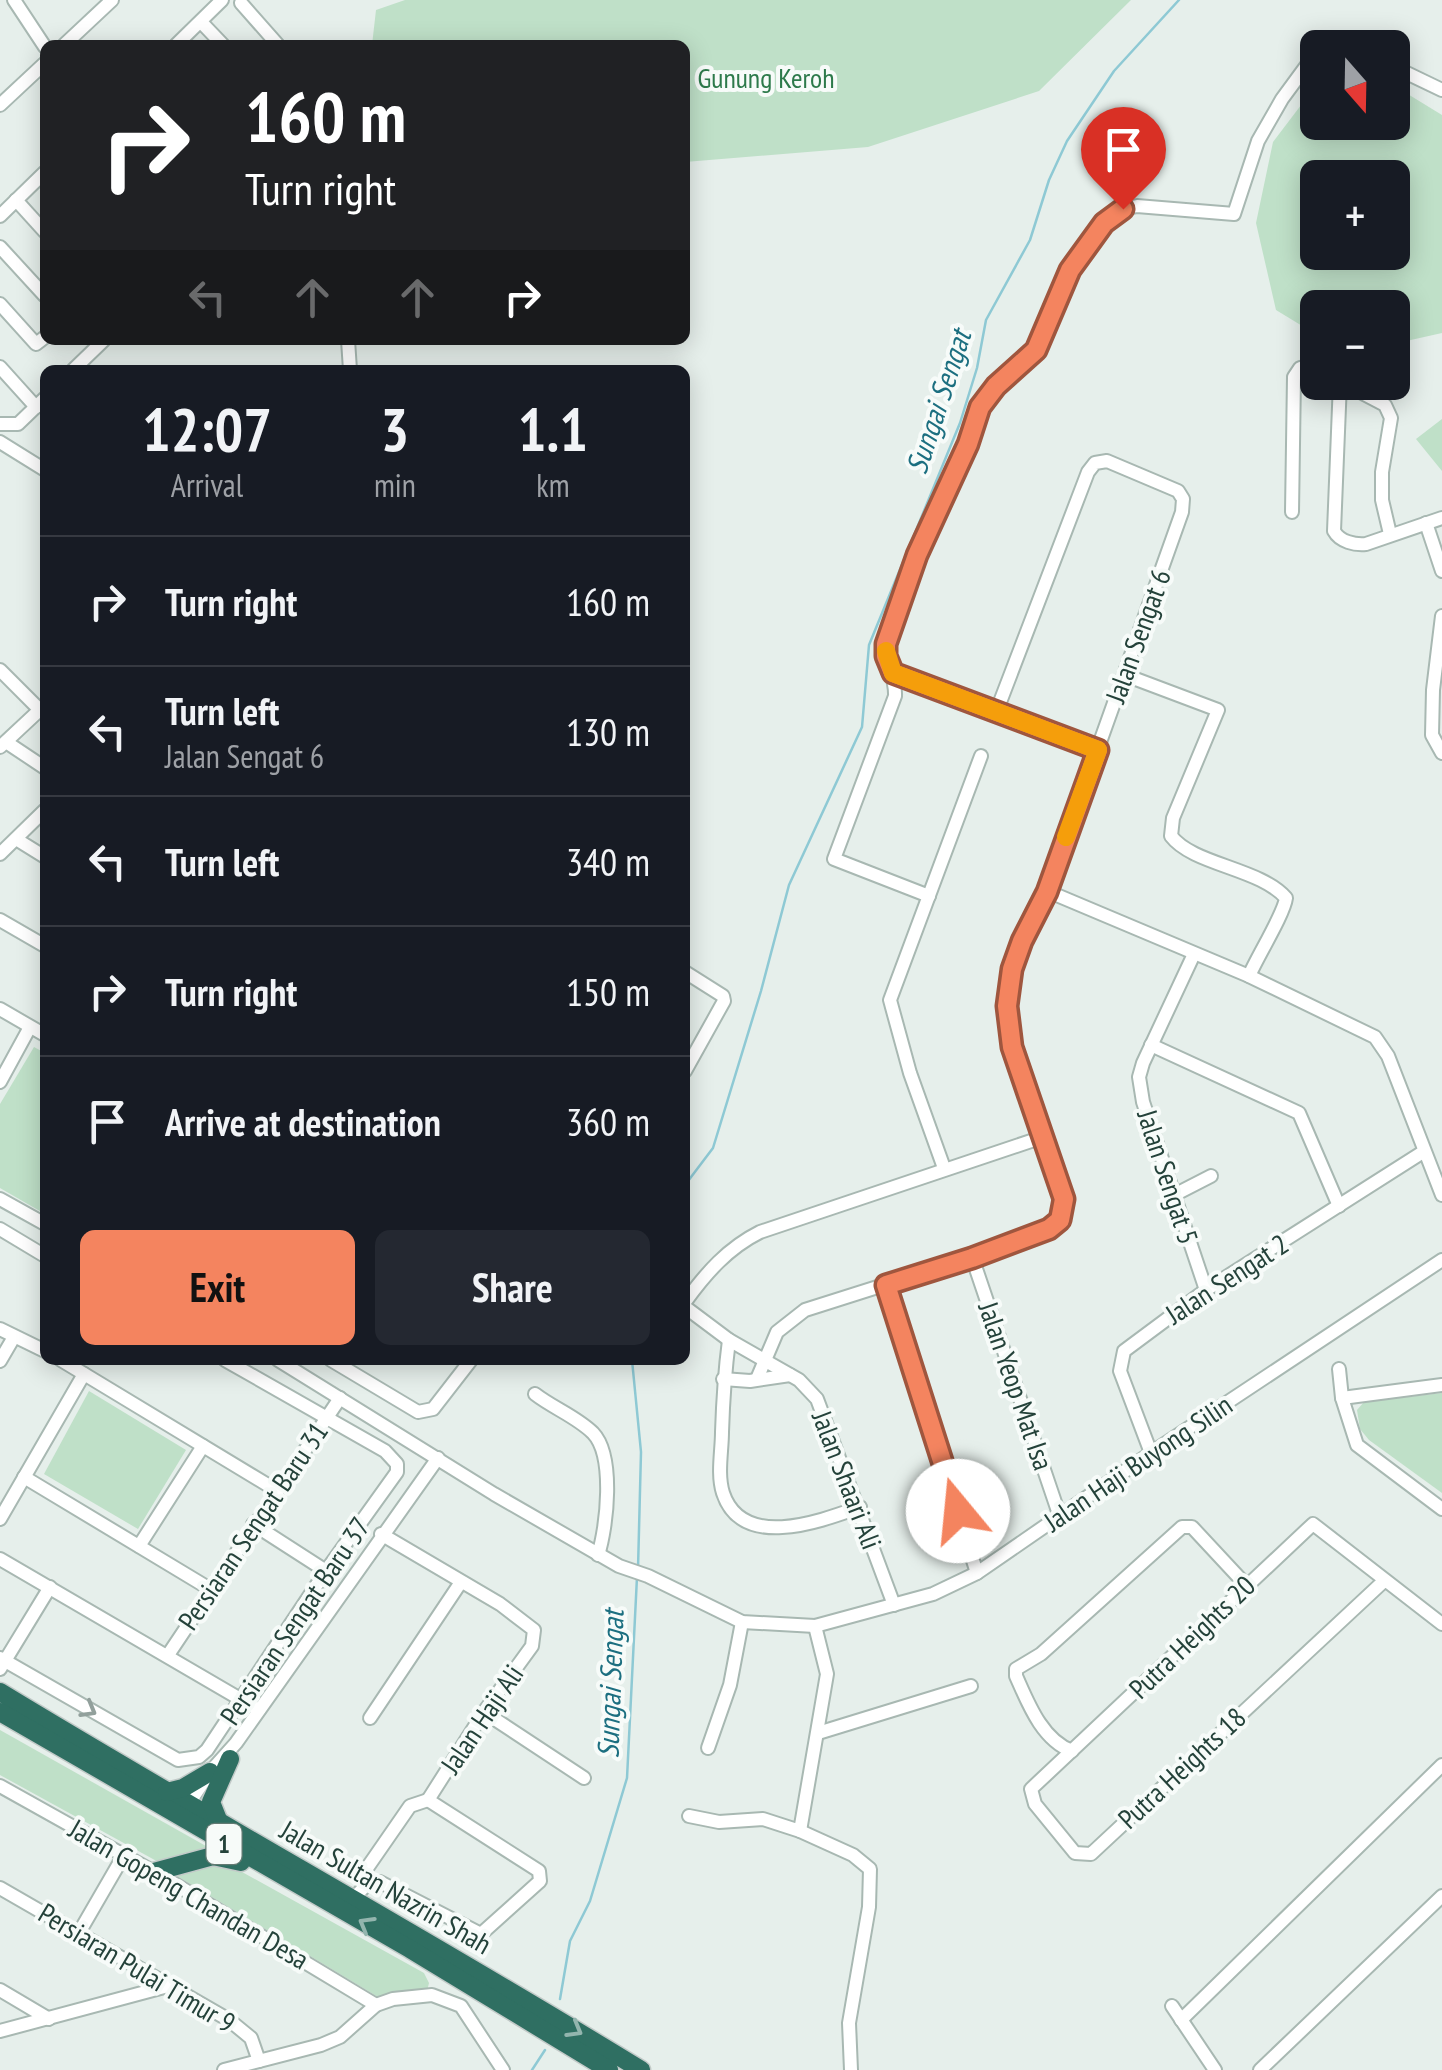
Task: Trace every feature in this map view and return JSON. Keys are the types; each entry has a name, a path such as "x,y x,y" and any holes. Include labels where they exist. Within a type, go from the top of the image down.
{"highway":[{"name":"Jalan Sultan Nazrin Shah","path":"0,1692 190,1808 354,1898 641,2070"},
{"name":"Jalan Sultan Nazrin Shah","path":"0,1712 450,1973 609,2070"},
{"path":"68,1751 190,1808 253,1852 274,1872"},
{"path":"219,1823 211,1802 233,1751"},
{"path":"167,1792 188,1786 210,1772"},
{"path":"154,1872 221,1856 274,1872"},
{"path":"412,1932 446,1958 450,1973 476,1977 493,1988 504,1989"}],"street":[{"path":"14,0 40,40"},
{"path":"69,40 112,0"},
{"path":"182,40 222,0"},
{"path":"241,3 274,40"},
{"path":"202,22 218,40"},
{"path":"0,105 40,68"},
{"path":"930,896 834,859 895,696 886,644 917,555 968,444 980,407 996,386 1036,350 1078,257 1115,213 1129,207 1234,214 1258,142 1300,75"},
{"path":"1410,75 1442,90"},
{"path":"0,216 40,177"},
{"path":"16,200 40,226"},
{"path":"0,247 40,291"},
{"path":"0,304 36,344 40,341"},
{"path":"78,365 99,345"},
{"path":"0,367 40,402 18,424 0,424"},
{"path":"1292,512 1294,377 1300,368"},
{"path":"1340,400 1334,531 1337,537 1356,545 1442,518"},
{"path":"1375,400 1385,405 1392,418 1382,472 1382,500 1390,534"},
{"path":"0,442 40,467"},
{"name":"Jalan Sengat 6","path":"972,1258 1056,1224 1064,1211 1064,1199 1012,1047 1007,1006 1012,969 1047,892 1125,675 1183,500 1178,491 1107,461 1095,463 1088,472 997,710"},
{"path":"1426,523 1442,571"},
{"path":"1442,616 1432,735 1442,753"},
{"path":"893,673 1098,750"},
{"path":"2,675 40,706"},
{"path":"1125,675 1218,710 1173,818 1172,836 1182,846 1246,873 1286,898 1249,976"},
{"path":"40,710 3,745 40,765"},
{"path":"944,1168 890,1000 981,756"},
{"path":"0,854 40,815"},
{"path":"16,840 40,854"},
{"path":"1047,892 1249,976 1375,1037 1388,1056 1442,1196"},
{"path":"0,920 40,943"},
{"name":"Jalan Sengat 5","path":"1194,954 1138,1077 1206,1290"},
{"path":"690,975 723,996 722,1007 690,1062"},
{"path":"0,1008 40,1032"},
{"path":"0,1082 30,1027"},
{"path":"1151,1045 1299,1113 1338,1206"},
{"path":"690,1297 716,1263 750,1237 1043,1136"},
{"name":"Jalan Sengat 2","path":"1151,1452 1120,1371 1121,1358 1132,1343 1206,1290 1423,1152"},
{"path":"1174,1195 1212,1176"},
{"path":"1,1202 40,1222"},
{"path":"0,1229 40,1253"},
{"path":"758,1379 778,1332 797,1314 972,1258"},
{"name":"Jalan Yeop Mat Isa","path":"972,1258 1059,1514"},
{"name":"Jalan Haji Buyong Silin","path":"286,1365 619,1566 742,1622 815,1626 933,1594 977,1573 1151,1452 1442,1260"},
{"path":"886,1285 977,1573"},
{"name":"Jalan Shaari Ali","path":"690,1308 729,1340 806,1386 822,1406 894,1605"},
{"path":"0,1329 40,1349"},
{"path":"0,1362 14,1337"},
{"path":"729,1340 723,1379 721,1481 723,1494 736,1514 766,1527 783,1528 860,1507"},
{"path":"69,1365 276,1490"},
{"path":"234,1365 326,1418"},
{"path":"339,1365 425,1413 434,1409 467,1365"},
{"path":"1339,1370 1342,1398 1357,1445 1442,1509"},
{"path":"0,1519 84,1374"},
{"path":"723,1379 790,1375"},
{"path":"1342,1398 1442,1385"},
{"path":"534,1394 592,1431 601,1443 606,1500 604,1535 598,1555"},
{"name":"Persiaran Sengat Baru 31","path":"168,1655 340,1398"},
{"name":"Persiaran Sengat Baru 37","path":"2,1663 178,1760 199,1757 208,1750 326,1571 392,1482 397,1464 386,1450 326,1418"},
{"path":"139,1546 203,1446"},
{"path":"190,1808 438,1458"},
{"path":"24,1477 210,1589"},
{"path":"253,1524 326,1571"},
{"name":"Putra Heights 20","path":"1072,1751 1312,1524 1384,1580"},
{"path":"1072,1751 1060,1746 1037,1720 1016,1669 1041,1654 1182,1527 1192,1527 1246,1585"},
{"name":"Jalan Haji Ali","path":"367,1884 380,1882 481,1934 540,1882 539,1871 428,1800 532,1646 534,1630 500,1604 381,1534"},
{"path":"0,1559 259,1710"},
{"path":"1384,1580 1442,1624"},
{"name":"Putra Heights 18","path":"1072,1751 1031,1789 1030,1796 1082,1856 1090,1854 1384,1580"},
{"path":"370,1718 461,1582"},
{"path":"2,1663 50,1587"},
{"path":"708,1748 730,1684 742,1622"},
{"path":"800,1831 826,1674 815,1626"},
{"path":"818,1733 971,1686"},
{"path":"484,1712 584,1778"},
{"path":"190,1808 210,1772 233,1751"},
{"path":"1182,2020 1442,1765"},
{"name":"Jalan Gopeng Chandan Desa","path":"0,1786 154,1872 376,2005"},
{"path":"354,1898 367,1884 366,1871 410,1806 428,1800"},
{"path":"689,1816 720,1822 763,1819 800,1831 853,1856 870,1869 869,1907 850,2022 851,2070"},
{"path":"80,1931 124,1855"},
{"name":"Persiaran Pulai Timur 9","path":"0,1888 80,1931 243,2030 255,2045 259,2061"},
{"path":"1260,2070 1442,1896"},
{"path":"432,1995 450,1973"},
{"path":"0,2031 168,1986"},
{"path":"0,1990 49,2019"},
{"path":"224,2070 321,2046 340,2037 376,2005 432,1995 460,2006 503,2070"},
{"path":"1172,2006 1215,2070"}],"green space":[{"name":"Gunung Keroh","path":"405,0 1131,0 1039,91 868,147 690,162 690,40 373,40 376,10"},
{"path":"1410,95 1442,115 1442,333 1410,340 1410,290 1300,290 1300,325 1276,310 1256,223 1273,142 1300,106 1300,140 1410,140"},
{"path":"1442,419 1442,471 1416,439"},
{"path":"34,1047 40,1050 40,1211 0,1188 0,1104"},
{"path":"89,1391 186,1450 138,1529 44,1474"},
{"path":"1442,1393 1442,1493 1369,1440 1360,1429 1357,1410 1364,1402"},
{"path":"0,1730 213,1850 162,1864 0,1775"},
{"path":"226,1863 424,1973 429,1983 427,1991 399,1991 378,1997 172,1873"}],"waterway":[{"name":"Sungai Sengat","path":"690,1178 713,1148 789,885 862,727 869,645 960,423 977,368 986,320 1030,240 1049,180 1067,141 1114,71 1179,0"},
{"name":"Sungai Sengat","path":"632,1365 641,1452 638,1569"},
{"name":"Sungai Sengat","path":"560,1999 570,1941 590,1901 627,1778 637,1577"},
{"name":"Sungai Sengat","path":"532,2070 545,2050"}],"slow traffic":[{"path":"886,651 893,673 1098,750 1066,837"}],"route":[{"path":"958,1511 886,1285 1049,1229 1064,1211 1058,1177 1012,1047 1007,1006 1012,969 1032,914 1047,892 1098,750 893,673 886,644 917,555 968,444 980,407 996,386 1036,350 1070,270 1104,223 1123,209"}]}
